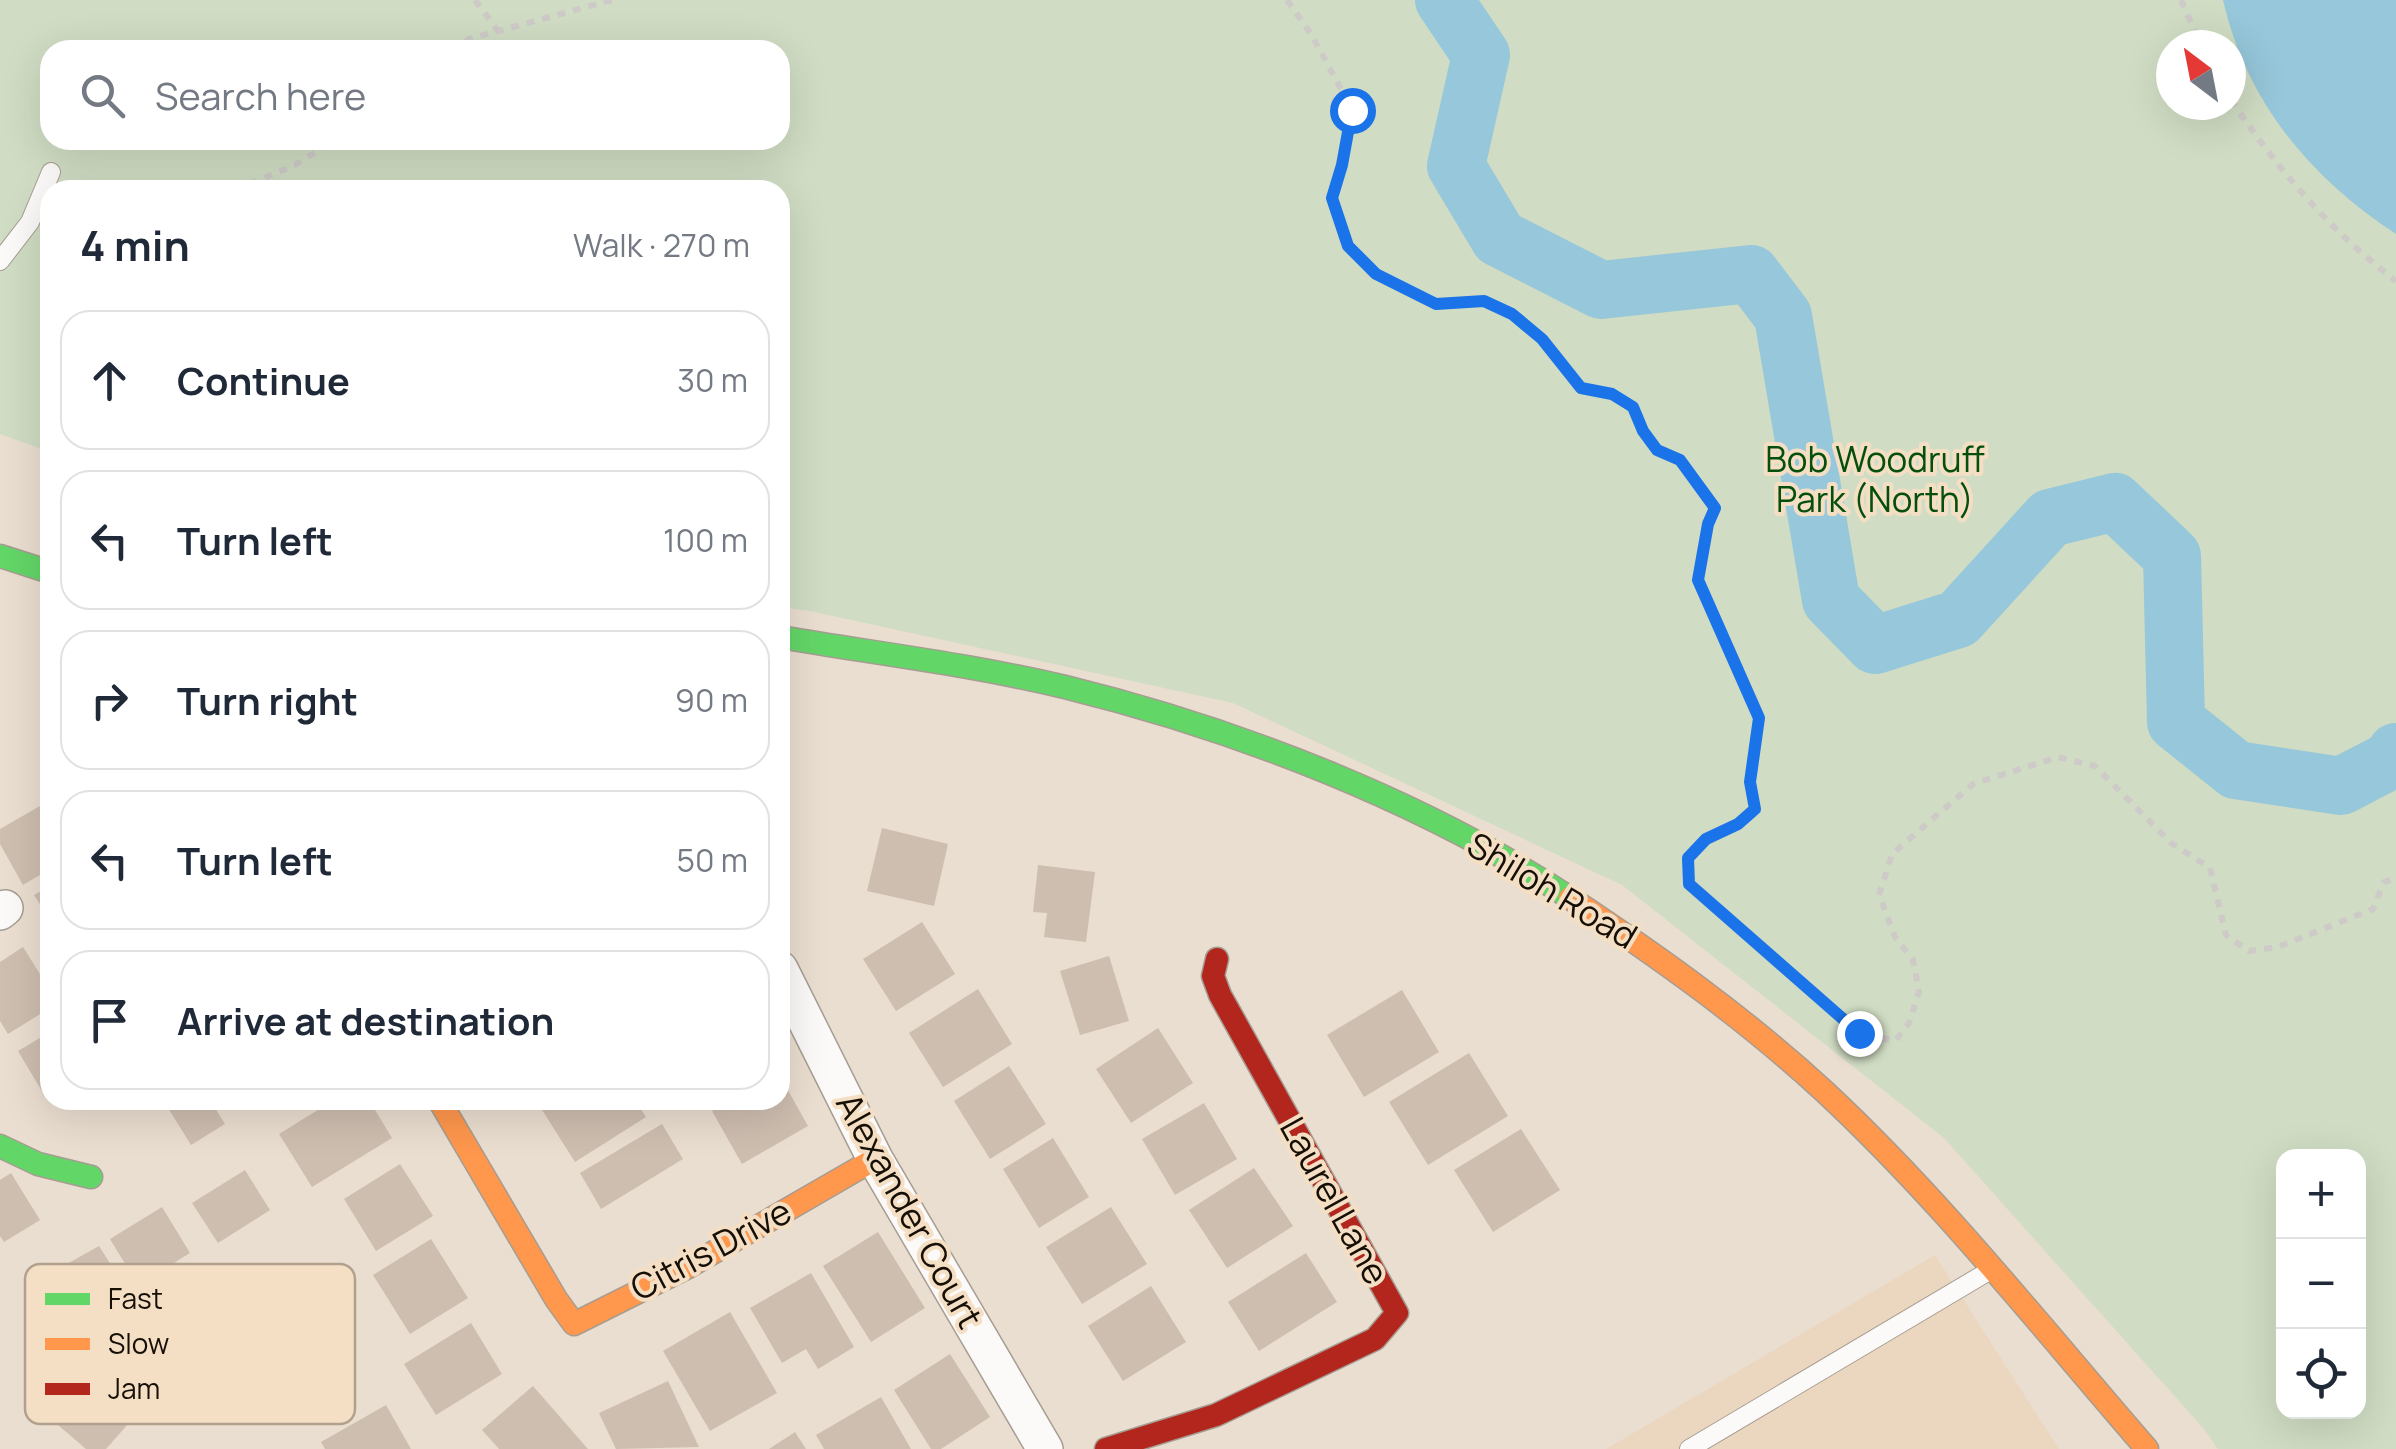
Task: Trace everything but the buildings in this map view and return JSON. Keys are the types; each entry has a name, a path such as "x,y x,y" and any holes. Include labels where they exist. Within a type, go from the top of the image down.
{"main road":[{"path":"0,556 40,569"},
{"name":"Shiloh Road","path":"790,639 1064,686 1207,728 1379,794 1526,869 1640,944 1728,1009 1824,1092 1910,1176 2148,1449"},
{"name":"Laurel Lane","path":"1106,1449 1216,1415 1375,1339 1397,1312 1220,995 1213,976 1216,960"},
{"name":"Citris Drive","path":"445,1110 574,1324 688,1267 875,1159"},
{"path":"0,1146 38,1164 90,1176"}],"street":[{"name":"Alexander Court","path":"790,988 875,1159 1045,1449"}],"lane":[{"path":"47,180 50,172"},
{"path":"0,260 30,222 40,197"},
{"path":"1689,1449 1993,1268"}],"path":[{"path":"475,0 498,31"},
{"path":"467,40 612,0"},
{"path":"1287,0 1311,34 1352,110 1332,198 1348,246 1376,274 1436,304 1484,301 1512,314 1542,339 1581,388 1612,394 1633,407 1657,450 1680,460 1715,508 1708,524 1698,580 1759,718 1750,782 1755,809 1738,824 1706,839 1688,858 1689,884 1859,1033 1894,1042 1909,1023 1919,992 1914,960 1894,938 1880,894 1892,854 1973,784 2058,757 2095,766 2171,843 2210,868 2226,935 2249,951 2278,947 2372,909 2384,882 2396,878"},
{"path":"2181,0 2194,30"},
{"path":"2246,120 2294,184 2340,234 2396,281"},
{"path":"259,180 319,150"}],"shaded area":[{"path":"1935,1255 2059,1449 1606,1449"}],"green space":[{"name":"Bob Woodruff Park (North)","path":"0,0 2396,0 2396,1449 2218,1449 1943,1137 1622,885 1233,703 790,608 790,180 40,180 40,448 0,434"}],"water":[{"path":"2223,0 2396,0 2396,234 2336,188 2286,134 2246,66 2246,30 2232,30"}],"waterway":[{"path":"1444,0 1481,55 1456,166 1499,238 1601,290 1751,274 1783,316 1831,600 1875,645 1958,619 2050,518 2115,502 2172,556 2176,722 2236,770 2341,786 2393,759 2396,752"}],"traffic: fast":[{"path":"0,556 40,569"},
{"path":"790,639 1030,679 1195,724 1391,800 1453,830 1570,898"},
{"path":"0,1146 38,1164 91,1177"}],"traffic: slow":[{"path":"1570,898 1701,990 1825,1092 1951,1221 2147,1449"},
{"path":"445,1110 574,1324 688,1267 875,1159"}],"traffic: jam":[{"path":"1106,1449 1216,1415 1375,1339 1397,1313 1220,995 1213,976 1217,959"}],"route":[{"path":"1352,110 1332,198 1348,246 1376,274 1436,304 1484,301 1512,314 1542,339 1581,388 1612,394 1633,407 1657,450 1680,460 1715,508 1708,524 1698,580 1759,718 1750,782 1755,809 1738,824 1706,839 1688,858 1689,884 1859,1033"}]}
